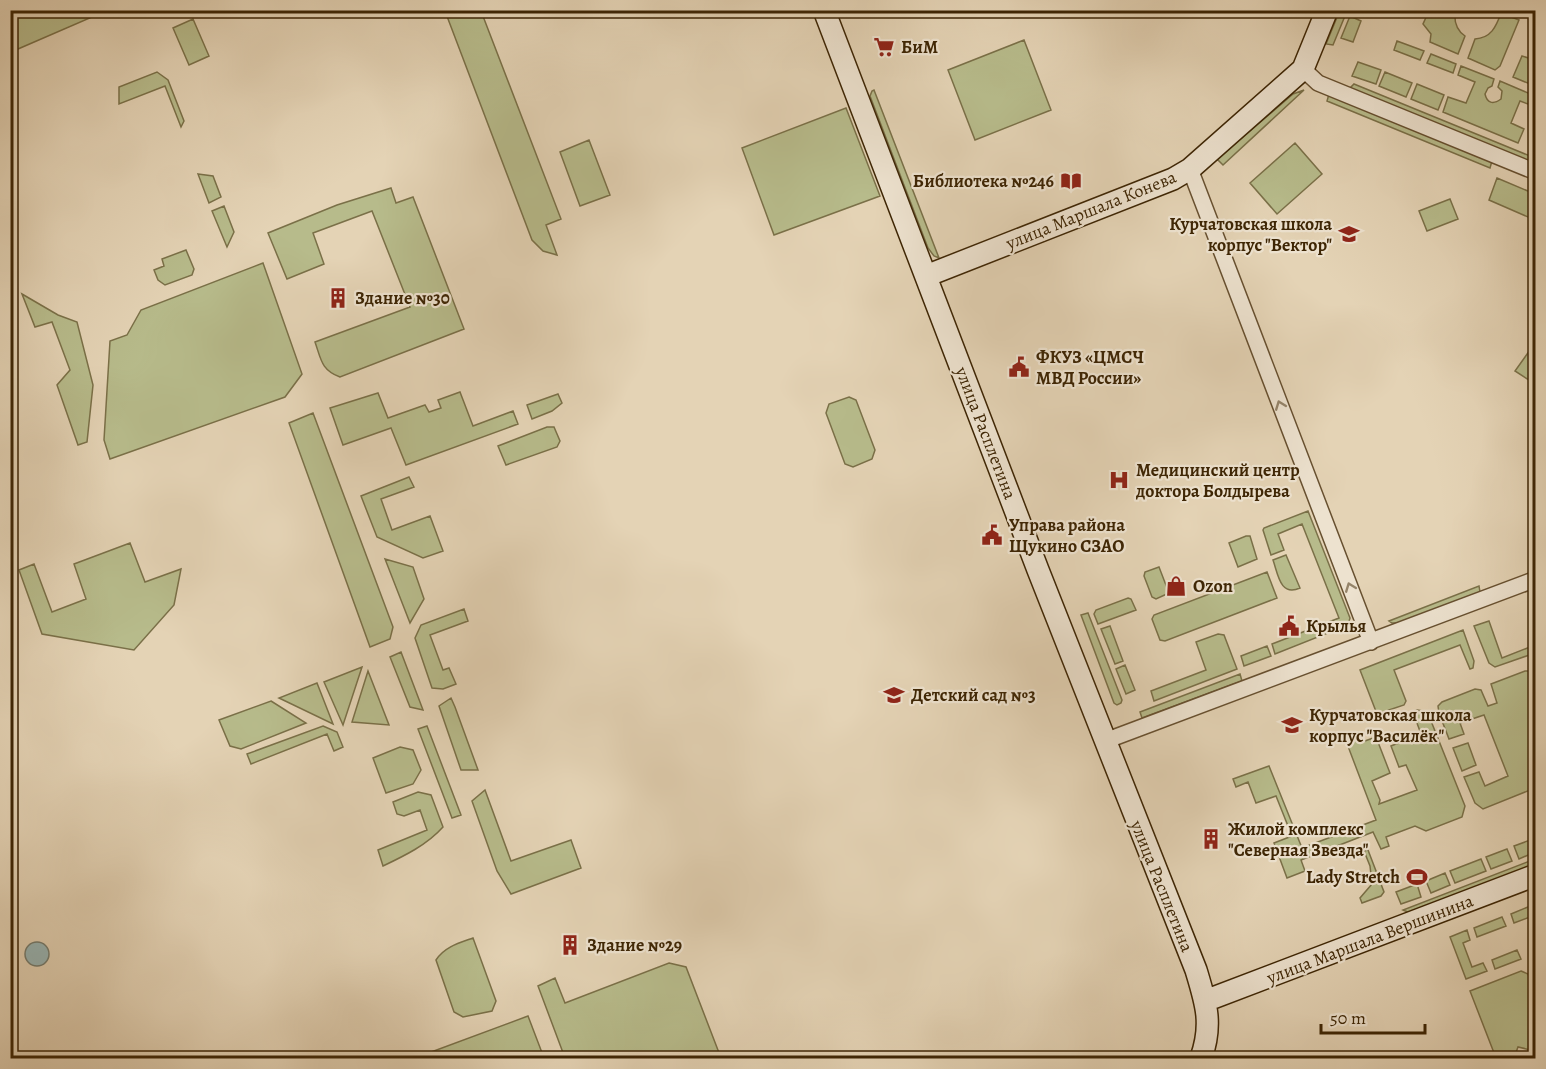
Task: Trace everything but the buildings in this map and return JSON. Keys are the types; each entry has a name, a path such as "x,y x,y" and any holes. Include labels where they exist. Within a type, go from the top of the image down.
{"street":[{"name":"улица Расплетина","path":"824,10 1105,741 1196,970 1209,1021 1207,1042 1202,1059"},
{"name":"улица Маршала Конева","path":"926,276 1163,183 1190,169 1303,69 1327,10"},
{"path":"1303,69 1318,83 1536,172"},
{"path":"1190,169 1371,642"},
{"path":"1105,741 1536,579"},
{"name":"улица Маршала Вершинина","path":"1205,1001 1536,875"}],"green space":[{"path":"11,10 100,11 99,14 11,52"},
{"path":"1340,10 1347,11 1333,45 1326,44"},
{"path":"445,11 481,11 561,219 546,225 557,255 543,251 532,240"},
{"path":"1429,11 1455,11 1456,25 1465,36 1458,54 1430,42 1431,34 1423,24"},
{"path":"1501,13 1519,20 1500,66 1495,70 1468,58 1475,39 1492,31"},
{"path":"1350,16 1361,21 1353,42 1341,38"},
{"path":"193,19 209,56 189,65 173,28"},
{"path":"1024,40 1051,110 975,140 948,70"},
{"path":"1397,41 1424,51 1420,60 1394,50"},
{"path":"1431,54 1456,64 1453,73 1427,63"},
{"path":"1522,56 1535,60 1535,86 1513,77"},
{"path":"1358,62 1381,70 1376,84 1352,76"},
{"path":"1461,66 1494,79 1492,86 1485,94 1491,102 1501,99 1502,91 1498,87 1500,81 1535,96 1533,106 1520,101 1511,123 1524,129 1518,143 1443,112 1448,97 1466,103 1475,82 1458,75"},
{"path":"157,72 168,80 184,121 181,127 165,86 119,104 119,87"},
{"path":"1385,72 1412,83 1406,97 1379,86"},
{"path":"1354,84 1535,158 1535,164 1350,88"},
{"path":"1417,84 1444,95 1438,110 1411,99"},
{"path":"874,90 939,258 934,256 928,248 870,96"},
{"path":"1304,90 1223,165 1217,159 1293,94"},
{"path":"1329,94 1492,161 1490,168 1327,101"},
{"path":"846,108 880,196 774,235 742,148"},
{"path":"589,140 610,195 580,206 560,152"},
{"path":"1295,143 1322,174 1277,214 1250,183"},
{"path":"198,174 213,176 221,197 209,203"},
{"path":"1497,178 1535,194 1535,220 1489,200"},
{"path":"391,188 396,203 413,197 464,329 340,377 325,367 315,342 410,307 372,211 313,233 324,264 287,279 268,233 337,205"},
{"path":"1450,199 1458,219 1427,231 1419,211"},
{"path":"224,206 234,232 227,247 212,211"},
{"path":"186,250 194,269 192,275 165,285 158,280 154,270 164,266 162,259"},
{"path":"263,263 302,374 285,397 110,459 104,440 110,341 127,335 141,310"},
{"path":"22,294 58,315 77,322 93,385 87,442 78,445 57,385 70,370 52,322 35,327"},
{"path":"1535,343 1535,384 1515,371"},
{"path":"460,392 473,426 513,411 518,424 406,465 391,428 343,445 330,408 378,393 388,418 425,405 429,412 441,408 438,400"},
{"path":"558,394 562,403 552,411 532,419 527,405"},
{"path":"849,397 856,400 875,450 872,459 853,467 845,464 826,413 829,404"},
{"path":"313,413 393,627 390,639 370,647 289,423"},
{"path":"547,427 554,427 560,441 557,447 506,465 498,446"},
{"path":"409,477 414,487 381,499 392,530 430,516 443,551 423,558 377,537 361,496"},
{"path":"1308,511 1350,618 1348,625 1275,654 1272,644 1339,618 1302,524 1278,534 1284,550 1271,555 1263,530"},
{"path":"1250,536 1257,559 1238,567 1229,543"},
{"path":"130,543 145,582 181,569 174,605 134,650 42,634 19,570 34,564 52,612 86,599 74,564"},
{"path":"1286,555 1300,588 1293,590 1284,587 1278,577 1273,560"},
{"path":"385,559 413,567 424,599 410,623"},
{"path":"1159,567 1169,593 1156,599 1152,597 1144,576 1145,572"},
{"path":"1267,572 1277,598 1165,641 1160,640 1152,619 1154,615"},
{"path":"1479,586 1480,592 1398,623 1389,621"},
{"path":"1128,598 1131,599 1136,610 1098,624 1094,614 1096,610"},
{"path":"464,609 468,621 430,635 443,670 449,668 456,684 443,689 432,688 415,638 421,625"},
{"path":"1088,613 1122,700 1117,705 1114,703 1081,615"},
{"path":"1489,621 1502,658 1535,645 1535,653 1495,667 1489,663 1474,626"},
{"path":"1110,626 1123,661 1115,664 1101,629"},
{"path":"1463,630 1474,661 1473,668 1470,669 1460,645 1394,670 1406,701 1404,705 1377,714 1360,670"},
{"path":"1218,634 1224,635 1237,669 1154,701 1151,691 1206,670 1196,642"},
{"path":"1267,646 1271,656 1244,666 1241,656"},
{"path":"401,652 423,710 410,707 390,657"},
{"path":"1125,665 1135,690 1126,694 1116,669"},
{"path":"362,667 343,725 324,682"},
{"path":"368,671 389,725 352,722"},
{"path":"1530,671 1535,683 1535,788 1483,809 1475,803 1464,777 1479,772 1485,786 1508,776 1484,715 1460,723 1464,734 1449,739 1438,706 1442,702 1475,689 1481,690 1488,706 1497,703 1491,684"},
{"path":"1240,674 1242,681 1142,718 1140,712"},
{"path":"317,683 333,724 279,698"},
{"path":"451,698 478,770 461,770 439,706"},
{"path":"271,701 306,723 241,749 230,746 219,720"},
{"path":"1417,710 1429,716 1465,806 1462,817 1426,831 1415,826 1386,837 1389,846 1381,849 1373,832 1301,860 1305,871 1287,878 1274,843 1292,836 1276,796 1256,803 1248,782 1236,787 1233,779 1269,766 1302,848 1376,820 1346,741 1359,736 1362,742 1376,737 1390,773 1372,781 1380,800 1379,804 1417,790 1406,765 1399,767 1391,746 1421,734 1413,712"},
{"path":"323,726 337,732 343,747 334,751 327,734 251,764 247,754"},
{"path":"427,726 461,815 452,818 418,729"},
{"path":"1468,743 1476,765 1462,771 1453,748"},
{"path":"400,747 413,750 421,770 413,784 386,793 373,758"},
{"path":"485,790 511,861 571,840 581,868 511,894 497,871 472,801"},
{"path":"418,792 431,795 443,827 423,845 383,866 378,850 427,830 420,810 404,816 397,814 393,802"},
{"path":"1533,839 1535,852 1519,859 1514,846"},
{"path":"1507,849 1512,861 1491,869 1486,857"},
{"path":"1368,850 1384,892 1381,896 1362,903 1360,898 1372,884 1370,866 1364,851"},
{"path":"1481,859 1486,871 1455,883 1450,871"},
{"path":"1535,859 1535,867 1412,914 1403,910"},
{"path":"1445,873 1450,885 1431,893 1426,881"},
{"path":"1417,884 1421,897 1401,904 1396,892"},
{"path":"1535,904 1535,930 1530,917 1514,923 1511,914"},
{"path":"1502,917 1506,926 1477,937 1474,928"},
{"path":"1467,930 1470,940 1463,943 1472,967 1483,963 1487,971 1466,979 1450,937"},
{"path":"473,938 496,1001 492,1011 463,1017 454,1012 436,960 448,949"},
{"path":"1517,950 1521,959 1495,969 1492,960"},
{"path":"669,963 686,967 721,1058 565,1058 538,986 555,978 565,1003"},
{"path":"1521,971 1528,974 1535,993 1535,1051 1518,1047 1514,1058 1496,1058 1470,991"},
{"path":"528,1016 544,1058 415,1058"}],"water":[{"path":"37,942 45,946 49,954 45,962 37,966 29,962 25,954 29,946"}],"place":[{"name":"БиМ","path":"884,47"},
{"name":"Библиотека №246","path":"1071,181"},
{"name":"Курчатовская школа корпус \"Вектор\"","path":"1349,234"},
{"name":"Здание №30","path":"338,298"},
{"name":"ФКУЗ «ЦМСЧ МВД России»","path":"1019,367"},
{"name":"Медицинский центр доктора Болдырева","path":"1119,480"},
{"name":"Управа района Щукино СЗАО","path":"992,535"},
{"name":"Ozon","path":"1176,586"},
{"name":"Крылья","path":"1289,626"},
{"name":"Детский сад №3","path":"894,695"},
{"name":"Курчатовская школа корпус \"Василёк\"","path":"1292,725"},
{"name":"Жилой комплекс \"Северная Звезда\"","path":"1211,839"},
{"name":"Lady Stretch","path":"1417,877"},
{"name":"Здание №29","path":"570,945"}]}
